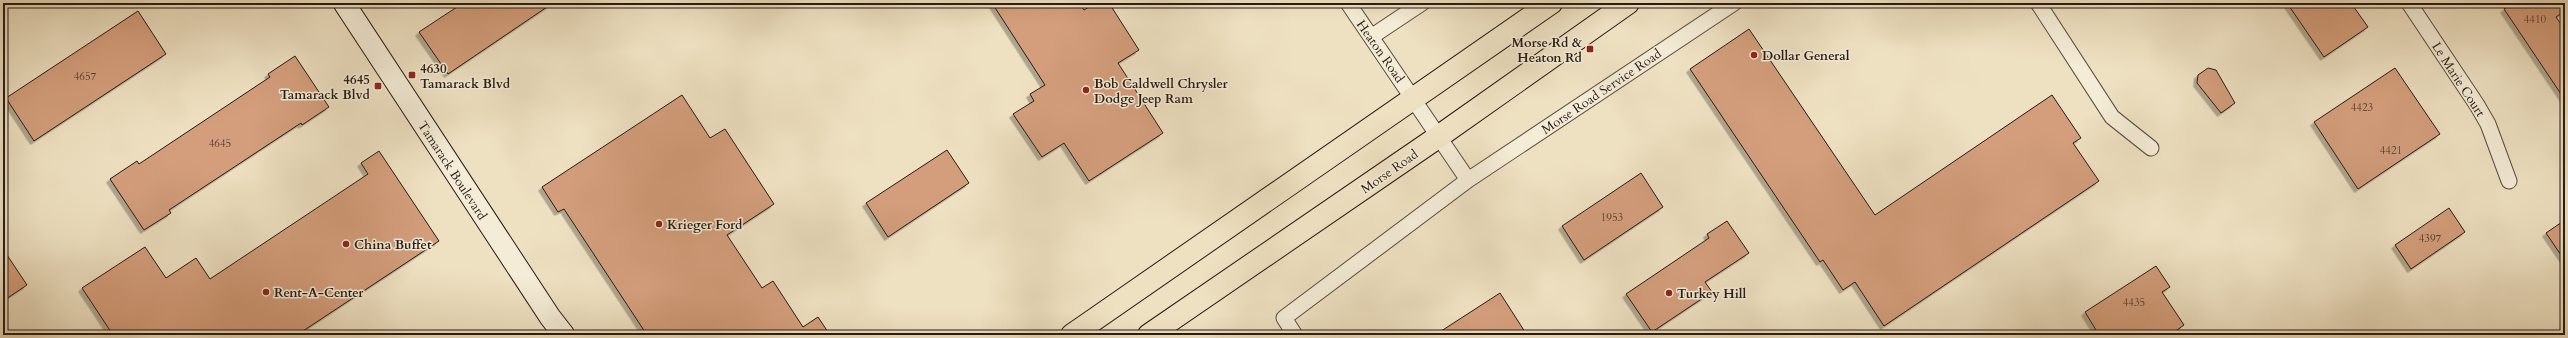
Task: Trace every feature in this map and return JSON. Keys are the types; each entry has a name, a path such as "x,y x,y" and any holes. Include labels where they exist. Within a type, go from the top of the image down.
{"main road":[{"path":"1072,335 1551,3"},
{"name":"Morse Road","path":"1149,335 1438,137 1628,3"}],"street":[{"name":"Tamarack Boulevard","path":"344,3 550,317 564,335"},
{"name":"Heaton Road","path":"1348,3 1414,99"},
{"path":"1370,37 1422,3"},
{"name":"Morse Road Service Road","path":"1295,335 1284,318 1468,180 1734,3"},
{"path":"2038,3 2112,117 2151,148"},
{"name":"Le Marie Court","path":"2409,3 2488,124 2510,181"},
{"path":"1414,99 1468,180"}],"building":[{"path":"463,3 553,3 448,74 419,32"},
{"name":"Bob Caldwell Chrysler Dodge Jeep Ram","path":"992,3 1079,3 1084,10 1095,3 1109,3 1139,50 1118,63 1163,133 1089,181 1064,143 1042,157 1013,114 1034,101 1030,94 1045,85"},
{"path":"2287,3 2351,3 2368,27 2324,57"},
{"path":"2513,3 2565,3 2565,11 2556,17 2565,30 2565,100 2504,9"},
{"path":"138,11 166,54 34,141 6,98"},
{"path":"1749,29 1875,215 2052,95 2081,138 2073,143 2099,181 1884,326 1855,282 1843,290 1823,260 1820,262 1690,69"},
{"path":"295,56 329,107 302,125 301,123 169,210 171,213 144,230 110,179 137,161 139,164 270,77 268,74"},
{"path":"2208,68 2216,70 2235,103 2221,113 2197,83 2198,75"},
{"path":"2395,68 2440,134 2358,189 2314,122"},
{"name":"Krieger Ford","path":"682,95 710,138 725,129 774,204 727,235 762,288 773,281 803,327 818,317 830,335 647,335 564,209 558,212 542,187"},
{"path":"947,150 969,183 888,237 866,203"},
{"path":"379,151 439,241 297,335 113,335 82,288 145,247 166,278 196,258 210,279 368,174 361,163"},
{"path":"1641,173 1663,207 1584,260 1562,226"},
{"path":"2449,208 2465,232 2411,269 2395,245"},
{"path":"2565,220 2565,261 2546,233"},
{"name":"Turkey Hill","path":"1727,221 1749,253 1705,282 1712,292 1652,332 1626,294 1709,238 1707,234"},
{"path":"3,249 27,285 3,301"},
{"path":"2156,266 2170,287 2162,292 2184,325 2170,335 2099,335 2085,312"},
{"path":"1500,293 1527,335 1435,335"}],"place":[{"name":"Morse Rd & Heaton Rd","path":"1590,49"},
{"name":"Dollar General","path":"1754,55"},
{"name":"4630 Tamarack Blvd","path":"412,75"},
{"name":"4645 Tamarack Blvd","path":"378,86"},
{"name":"Bob Caldwell Chrysler Dodge Jeep Ram","path":"1086,90"},
{"name":"Krieger Ford","path":"659,224"},
{"name":"China Buffet","path":"346,244"},
{"name":"Rent-A-Center","path":"266,292"},
{"name":"Turkey Hill","path":"1669,293"}]}
